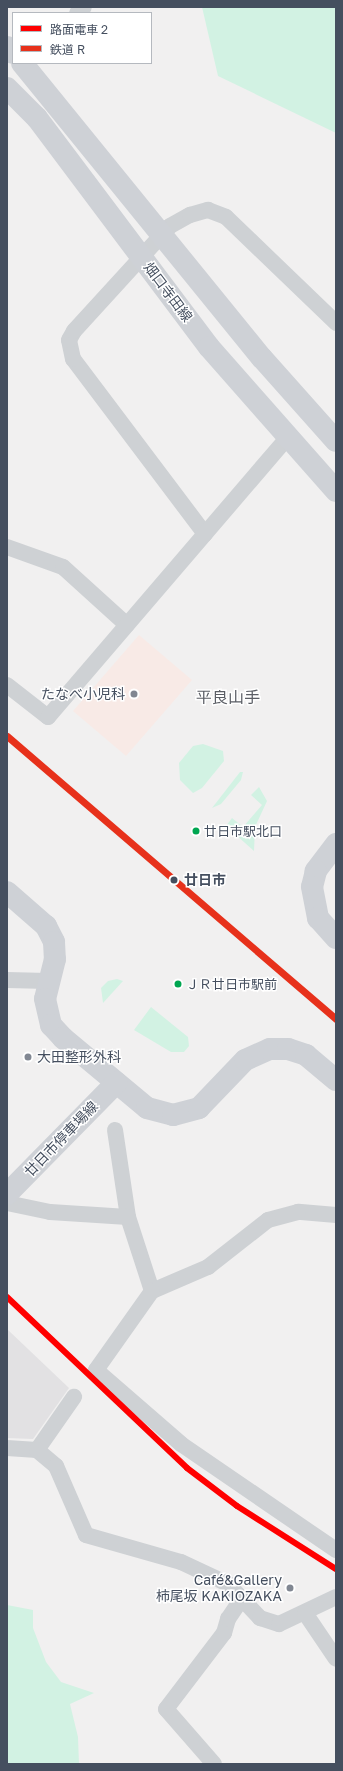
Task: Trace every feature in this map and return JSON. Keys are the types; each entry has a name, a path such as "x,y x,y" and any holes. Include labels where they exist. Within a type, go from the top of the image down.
{"street":[{"path":"23,64 262,358 336,441"},
{"name":"畑口寺田線","path":"7,88 37,118 209,347 287,438 336,491"},
{"path":"205,534 69,350 74,331 162,234 190,215 208,210 218,212 336,323"},
{"path":"7,685 48,717 287,438"},
{"path":"7,547 63,567 127,625"},
{"path":"336,844 316,871 312,887 318,918 336,938"},
{"path":"7,892 51,933 55,956 45,999 51,1025 116,1083 147,1108 173,1115 190,1112 206,1103 244,1060 270,1049 288,1049 306,1055 336,1080"},
{"path":"7,980 48,981"},
{"name":"廿日市停車場線","path":"7,1194 116,1083"},
{"path":"115,1130 128,1217 152,1291"},
{"path":"7,1204 50,1212 128,1217"},
{"path":"336,1215 298,1212 268,1220 208,1267 152,1291 96,1370 181,1444 336,1550"},
{"path":"37,1450 74,1397"},
{"path":"7,1448 37,1450 56,1466 86,1535 181,1562 228,1584 260,1618 279,1624 336,1597"},
{"path":"214,1764 166,1709 224,1632 228,1619 242,1598"},
{"path":"305,1613 336,1659"}],"shaded area":[{"name":"たなべ小児科","path":"139,635 192,680 126,756 73,711"},
{"path":"7,1329 69,1388 33,1439 7,1438"}],"green space":[{"path":"202,7 336,7 336,133 218,76"},
{"path":"203,744 223,751 224,761 202,788 193,793 180,780 179,763 193,746"},
{"path":"240,772 243,772 241,780 221,804 212,808"},
{"path":"259,787 267,801 255,827 254,851 226,826 232,818 243,827 262,805 251,795"},
{"path":"117,979 123,981 103,1003 101,988 108,981"},
{"path":"151,1007 188,1037 189,1046 184,1052 171,1052 134,1030"},
{"path":"7,1605 33,1610 33,1628 46,1662 61,1682 94,1693 70,1704 78,1737 79,1764 7,1764"}],"tram line":[{"name":"2","path":"7,1297 187,1468 237,1506 336,1569"}],"rail line":[{"name":"R","path":"7,736 336,1019"}],"place":[{"name":"たなべ小児科","path":"134,694"},
{"name":"廿日市駅北口","path":"196,831"},
{"name":"廿日市","path":"174,880"},
{"name":"ＪＲ廿日市駅前","path":"178,984"},
{"name":"大田整形外科","path":"28,1057"},
{"name":"Café&Gallery 柿尾坂 KAKIOZAKA","path":"290,1588"}],"district":[{"name":"平良山手","path":"228,697"}]}
